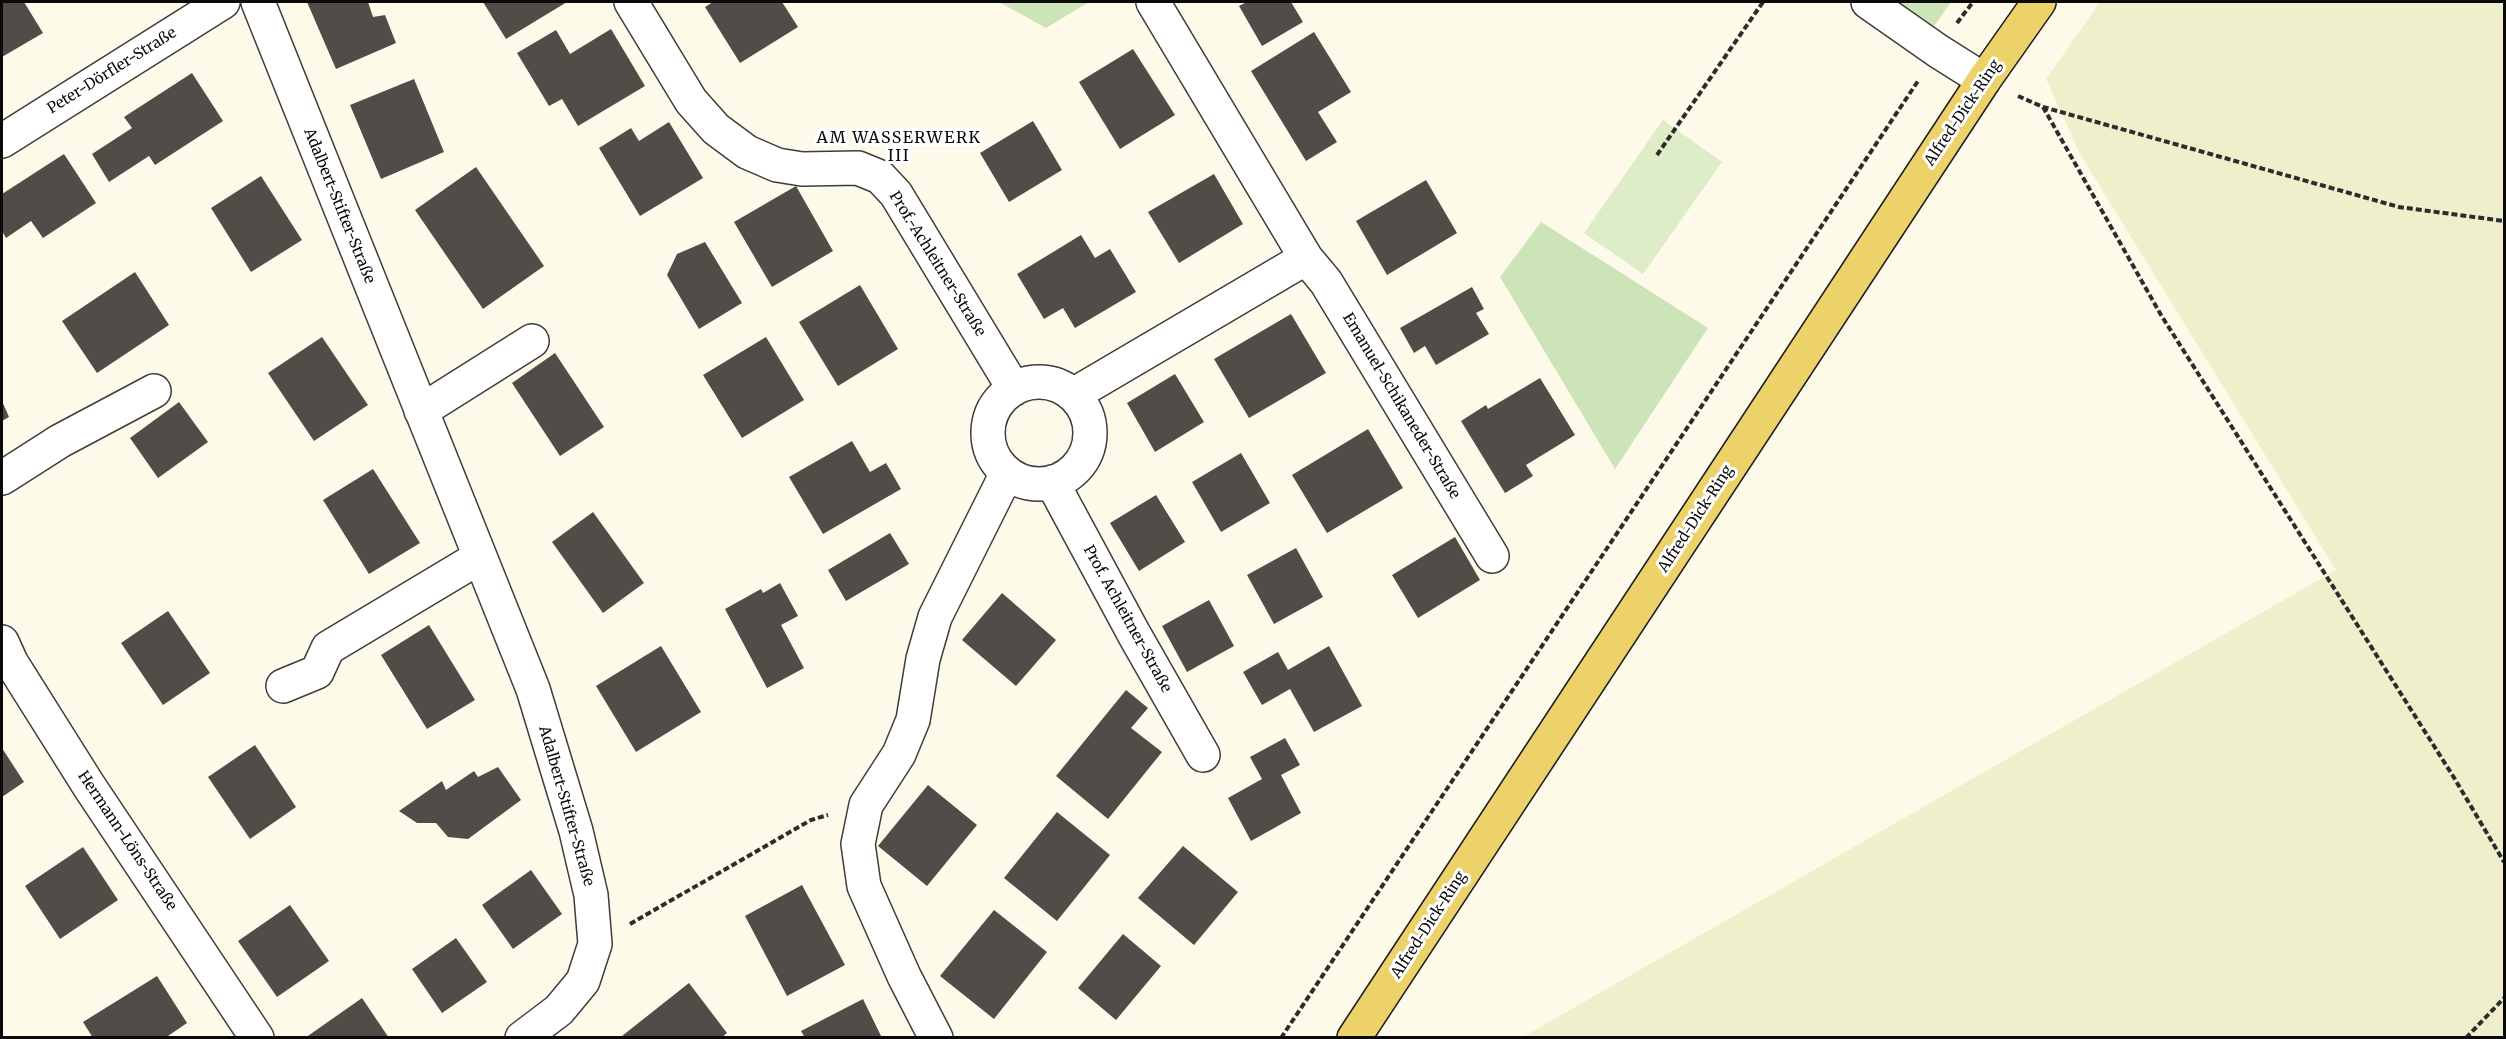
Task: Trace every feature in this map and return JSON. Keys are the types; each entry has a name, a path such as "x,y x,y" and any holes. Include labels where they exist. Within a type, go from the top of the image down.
{"main road":[{"name":"Alfred-Dick-Ring","path":"1354,1038 1984,80 2039,2"}],"street":[{"name":"Peter-Dörfler-Straße","path":"2,141 223,2"},
{"name":"Adalbert-Stifter-Straße","path":"258,2 532,689 576,831 591,895 595,944 583,981 559,1010 522,1038"},
{"name":"Prof.-Achleitner-Straße","path":"631,2 691,101 716,129 747,152 777,165 802,169 858,168 880,177 896,194 1014,389"},
{"name":"Emanuel-Schikaneder-Straße","path":"1153,2 1306,258 1326,282 1492,556"},
{"path":"1868,2 1984,80"},
{"path":"1073,394 1306,258"},
{"path":"421,411 532,341"},
{"path":"1044,382 1059,386 1073,394 1083,406 1090,436 1086,452 1078,465 1067,476 1052,482 1037,484 1021,481 1007,473 993,453 988,429 992,413 1001,399 1014,389 1044,382"},
{"path":"2,478 60,441 154,391"},
{"path":"936,1038 904,976 864,886 858,844 866,805 899,754 913,720 923,659 935,617 1007,473"},
{"name":"Prof. Achleitner-Straße","path":"1052,482 1134,634 1203,755"},
{"path":"283,686 317,672 328,648 480,557"},
{"name":"Hermann-Löns-Straße","path":"2,642 11,662 89,786 257,1038"}],"path":[{"path":"1657,155 1763,2"},
{"path":"1281,1038 1938,51 1973,2"},
{"path":"1984,80 2043,107 2399,207 2505,221"},
{"path":"2043,107 2161,315 2447,766 2505,862"},
{"path":"595,944 811,820 866,805"},
{"path":"2466,1038 2505,998"}],"green space":[{"path":"999,2 1089,2 1046,28"},
{"path":"1899,2 1951,2 1934,26"},
{"path":"2100,2 2504,2 2504,1037 1523,1037 2336,570 2080,154 2046,79"},
{"path":"1663,120 1722,162 1643,274 1584,233"},
{"path":"1541,222 1708,328 1615,469 1500,277"}],"building":[{"path":"2,2 24,2 43,33 2,57"},
{"path":"307,2 368,2 373,17 385,15 396,43 336,69"},
{"path":"483,2 567,2 506,39"},
{"path":"713,2 782,2 798,27 740,63 705,7"},
{"path":"1247,2 1291,2 1303,22 1262,46 1239,6"},
{"path":"611,29 645,86 578,126 562,99 549,106 517,53 556,30 570,54"},
{"path":"1314,32 1351,92 1318,112 1337,142 1306,161 1251,71"},
{"path":"1133,49 1175,115 1120,149 1079,82"},
{"path":"192,73 223,121 155,165 149,156 109,182 92,154 132,128 124,117"},
{"path":"414,79 444,152 381,179 350,105"},
{"path":"1033,121 1062,170 1009,202 980,153"},
{"path":"669,122 703,178 640,216 599,148 631,128 639,141"},
{"path":"64,154 96,203 43,238 31,221 6,238 2,231 2,194"},
{"path":"476,167 544,266 483,309 415,210"},
{"path":"1214,174 1243,224 1179,263 1148,212"},
{"path":"261,176 302,240 251,272 211,208"},
{"path":"1426,180 1457,233 1387,275 1356,221"},
{"path":"796,186 833,251 772,287 734,222"},
{"path":"1081,235 1095,258 1110,249 1136,292 1075,328 1063,308 1044,319 1017,274"},
{"path":"705,242 742,303 699,329 667,275 677,254"},
{"path":"135,272 169,325 97,373 62,321"},
{"path":"860,285 898,349 838,386 799,322"},
{"path":"1472,287 1484,309 1476,313 1489,334 1436,365 1425,346 1414,353 1400,328"},
{"path":"1291,314 1326,373 1249,418 1214,359"},
{"path":"322,337 368,405 314,441 268,373"},
{"path":"766,337 804,400 742,438 703,375"},
{"path":"555,353 604,427 560,456 512,383"},
{"path":"1175,374 1204,422 1155,452 1127,403"},
{"path":"1540,378 1575,435 1526,465 1533,476 1505,493 1461,421 1486,405 1488,409"},
{"path":"2,401 9,417 2,421"},
{"path":"179,402 208,442 158,478 130,438"},
{"path":"1368,429 1403,488 1327,533 1292,475"},
{"path":"852,441 870,472 886,463 901,489 823,534 789,477"},
{"path":"1241,453 1270,503 1221,532 1192,482"},
{"path":"373,469 420,543 369,574 323,500"},
{"path":"1156,495 1185,542 1139,571 1110,523"},
{"path":"593,512 644,583 603,613 552,542"},
{"path":"890,533 909,564 846,601 828,570"},
{"path":"1455,537 1480,580 1418,618 1392,575"},
{"path":"1296,548 1323,597 1274,624 1247,575"},
{"path":"780,583 798,616 781,625 804,668 767,688 725,609 761,589 763,593"},
{"path":"1002,593 1056,640 1016,686 962,640"},
{"path":"1209,600 1234,646 1187,672 1162,626"},
{"path":"168,611 210,673 163,705 121,643"},
{"path":"429,625 475,700 427,729 381,655"},
{"path":"661,646 701,712 636,752 596,686"},
{"path":"1329,646 1362,706 1314,732 1290,689 1262,705 1243,672 1278,652 1288,670"},
{"path":"1126,690 1148,708 1131,728 1162,752 1108,819 1056,776"},
{"path":"1285,738 1300,765 1281,775 1301,813 1251,841 1228,798 1262,779 1250,757"},
{"path":"255,745 296,807 250,839 208,777"},
{"path":"2,748 24,782 2,797"},
{"path":"498,767 521,800 468,839 448,837 436,823 417,823 399,811 442,781 446,790 474,771 478,777"},
{"path":"928,785 977,825 927,886 878,846"},
{"path":"1057,812 1110,855 1057,921 1004,878"},
{"path":"1183,846 1238,892 1194,945 1138,898"},
{"path":"83,847 118,900 60,939 25,886"},
{"path":"531,870 562,914 513,949 482,905"},
{"path":"802,885 845,965 787,996 745,916"},
{"path":"290,905 329,961 277,997 238,941"},
{"path":"994,910 1047,952 994,1019 940,976"},
{"path":"1123,934 1161,966 1116,1020 1078,988"},
{"path":"456,938 487,982 442,1013 412,969"},
{"path":"157,976 187,1023 165,1038 93,1038 83,1022"},
{"path":"689,983 727,1033 721,1038 624,1038 622,1036"},
{"path":"362,998 389,1038 305,1038"},
{"path":"863,999 882,1038 805,1038 801,1031"}],"district":[{"name":"AM WASSERWERK III","path":"899,147"}]}
